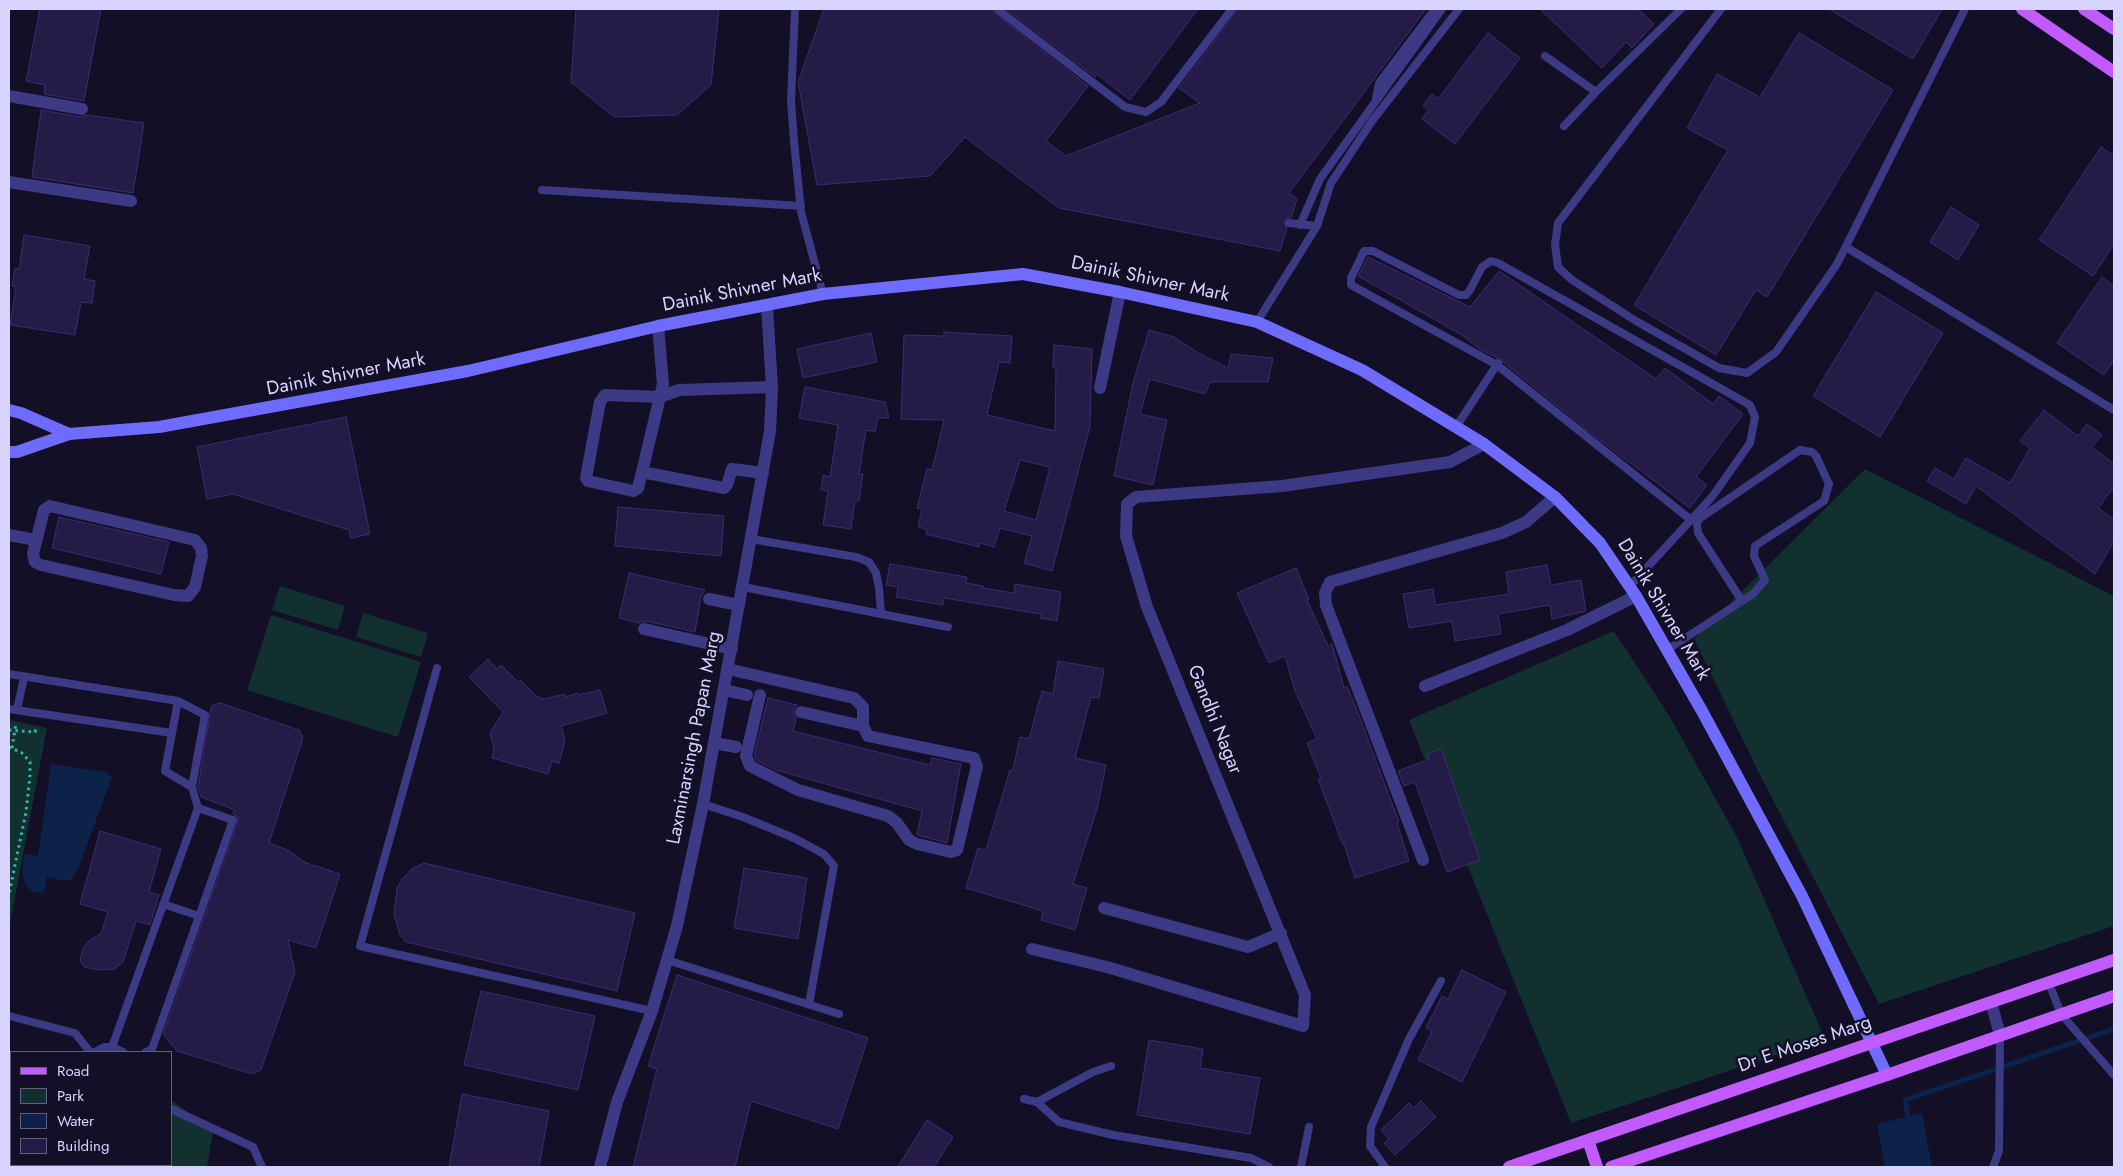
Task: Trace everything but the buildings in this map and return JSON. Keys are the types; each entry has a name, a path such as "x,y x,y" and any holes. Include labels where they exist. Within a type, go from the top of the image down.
{"main road":[{"path":"2022,9 2114,72"},
{"path":"2084,9 2114,29"},
{"name":"Dainik Shivner Mark","path":"69,434 159,427 270,408 468,371 658,326 823,294 1023,274 1120,292 1256,322 1362,370 1484,444 1555,497 1600,543 1633,592 1667,650 1802,896 1873,1042 1887,1075"},
{"path":"9,410 21,413 69,434"},
{"path":"9,452 17,452 69,434"},
{"name":"Dr E Moses Marg","path":"1509,1167 2114,960"},
{"path":"1611,1167 1887,1075 2114,996"},
{"path":"1588,1140 1597,1167"}],"street":[{"path":"9,96 82,109"},
{"path":"9,182 131,200"},
{"path":"1100,388 1120,292"},
{"name":"Laxminarsingh Papan Marg","path":"600,1167 617,1102 652,1011 677,926 703,804 770,431 772,387 767,306"},
{"path":"658,326 663,384 660,397 642,472 638,488 633,491 588,481 586,478 600,402 605,395 660,397 679,390 772,387"},
{"name":"Gandhi Nagar","path":"1032,949 1107,967 1304,1026 1304,995 1281,933 1147,607 1126,536 1127,504 1136,497 1282,486 1450,462 1484,444"},
{"path":"642,472 724,488 732,469 763,473"},
{"path":"1423,860 1326,605 1325,593 1330,582 1502,533 1526,522 1555,497"},
{"path":"50,506 195,540 201,548 202,556 195,586 188,596 174,596 41,566 35,562 33,554 36,540 44,510 50,506"},
{"path":"9,535 36,540"},
{"path":"1425,686 1567,630 1633,592"},
{"path":"709,599 739,605"},
{"path":"644,629 732,649"},
{"path":"728,669 854,698 863,707 862,726 868,736 970,756 976,760 977,766 954,852 909,840 897,823 888,816 798,790 750,766 746,756 760,695"},
{"path":"724,690 747,695"},
{"path":"801,712 862,726"},
{"path":"714,743 736,747"},
{"path":"1104,908 1248,947 1281,933"},
{"path":"1990,1002 2000,1036"}],"lane":[{"path":"795,9 791,101 801,206 806,237 823,294"},
{"path":"997,9 1125,107 1146,112 1161,102 1232,9"},
{"path":"1372,121 1379,82 1435,9"},
{"path":"1300,225 1320,178 1442,9"},
{"path":"1256,322 1317,226 1331,183 1372,121 1459,9"},
{"path":"1564,126 1681,9"},
{"path":"1721,9 1558,223 1555,245 1558,267 1572,280 1636,321 1719,368 1747,373 1776,352 1837,264 1965,9"},
{"path":"1545,56 1596,92"},
{"path":"542,190 801,206"},
{"path":"1289,223 1317,226"},
{"path":"1846,247 2114,410"},
{"path":"1633,592 1712,497 1750,442 1755,417 1750,405 1517,272 1491,261 1482,267 1466,294 1459,295 1373,251 1364,251 1351,278 1351,284 1497,364 1691,520"},
{"path":"1541,298 1546,290"},
{"path":"1456,427 1497,364"},
{"path":"1667,650 1753,594 1765,580 1754,556 1755,546 1824,501 1829,484 1816,456 1812,452 1800,450 1699,519 1697,524 1698,534 1742,601"},
{"path":"751,539 856,557 870,562 876,573 881,613"},
{"path":"743,587 948,627"},
{"path":"437,668 360,946 652,1011"},
{"path":"9,674 178,701 205,715 192,788 198,808 112,1047"},
{"path":"17,710 24,677"},
{"path":"178,701 165,771 192,788"},
{"path":"9,709 172,733"},
{"path":"703,804 743,817 794,838 824,854 834,866 809,1004"},
{"path":"148,1051 152,1049 233,820 198,808"},
{"path":"163,904 199,916"},
{"path":"667,960 839,1014"},
{"path":"1385,1167 1370,1146 1371,1127 1409,1039 1441,981"},
{"path":"2049,983 2061,1014 2114,1075"},
{"path":"9,1016 75,1033 89,1051"},
{"path":"1993,1167 1999,1151 2000,1036"},
{"path":"97,1051 104,1047 112,1047 121,1051"},
{"path":"1038,1102 1093,1072 1111,1066"},
{"path":"1024,1099 1038,1102 1059,1122 1113,1135 1251,1158 1269,1167"},
{"path":"172,1109 253,1147 262,1167"},
{"path":"1301,1167 1309,1127"}],"path":[{"path":"9,894 26,812 30,775 30,762 22,753 10,747 17,710"},
{"path":"9,730 35,732 38,713"}],"green space":[{"path":"1865,469 2114,596 2114,926 1879,1004 1759,773 1694,639"},
{"path":"280,586 345,606 338,630 272,610"},
{"path":"363,613 428,633 421,657 356,637"},
{"path":"271,615 421,662 398,737 247,690"},
{"path":"1614,631 1670,717 1737,837 1825,1039 1571,1123 1409,720"},
{"path":"9,720 47,728 9,929"},
{"path":"172,1101 213,1131 207,1167 120,1167 172,1166"}],"water":[{"path":"51,764 106,772 112,777 77,872 72,879 66,881 47,877 43,894 33,892 26,886 22,873 24,854 38,856"},
{"path":"1922,1113 1932,1167 1885,1167 1877,1124"}],"waterway":[{"path":"1909,1123 1905,1100 2114,1029"}]}
